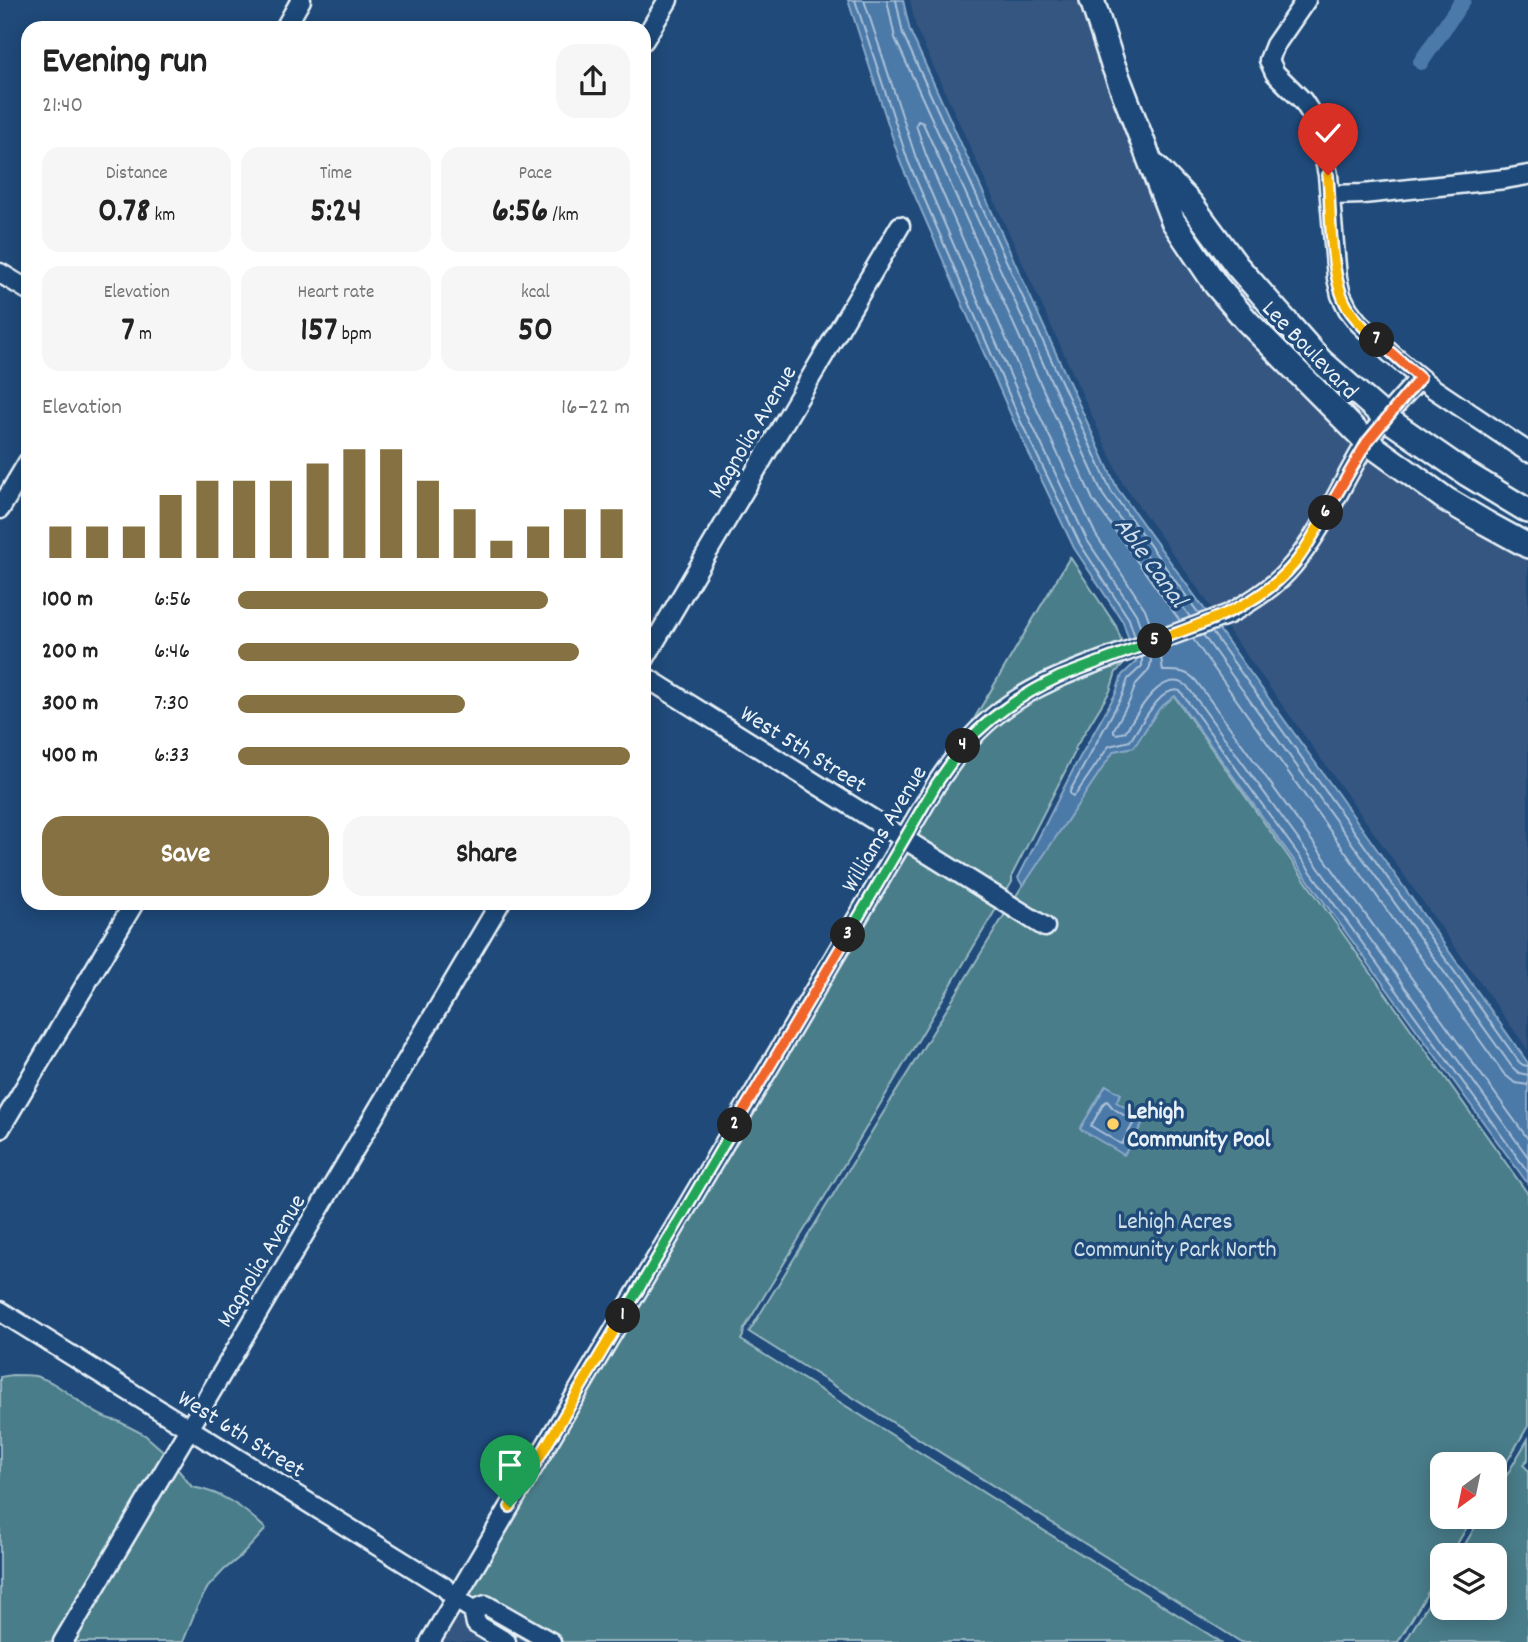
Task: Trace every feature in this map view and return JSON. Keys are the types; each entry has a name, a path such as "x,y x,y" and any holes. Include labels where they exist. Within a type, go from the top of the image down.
{"main road":[{"name":"Lee Boulevard","path":"1092,0 1112,62 1173,221 1216,285 1247,321 1367,442 1447,500 1528,546"},
{"name":"Lee Boulevard","path":"1148,159 1192,205 1237,266 1321,361 1386,418 1467,474 1528,511"}],"street":[{"path":"289,21 301,0"},
{"path":"651,28 667,0"},
{"path":"1306,0 1275,45 1269,60 1275,73 1303,100 1319,131 1330,195 1334,259 1341,295 1358,322 1390,353 1461,409 1528,452"},
{"path":"1330,195 1363,194 1528,175"},
{"name":"Magnolia Avenue","path":"651,648 900,226"},
{"path":"0,273 21,286"},
{"name":"Williams Avenue","path":"430,1642 937,783 959,751 1007,706 1045,684 1229,614 1248,604 1278,581 1312,537 1367,442 1420,378"},
{"path":"0,509 21,474"},
{"name":"West 5th Street","path":"651,680 1045,927"},
{"path":"0,1129 130,910"},
{"name":"Magnolia Avenue","path":"63,1642 496,910"},
{"name":"West 6th Street","path":"0,1311 444,1587 473,1610"},
{"path":"506,1642 476,1624 473,1610 486,1605 551,1642"}],"shaded area":[{"path":"910,0 1083,0 1166,225 1356,445 1287,560 1273,575 1226,606 1214,611 1123,484 916,28"},
{"path":"1369,454 1528,555 1528,1050 1224,624 1252,610"},
{"path":"463,1601 528,1642 439,1642"}],"green space":[{"path":"1070,557 1116,626 1123,645 968,729"},
{"path":"1128,660 1116,672 1110,691 1074,750 1012,875 1012,882 744,1329 741,1340 1221,1642 528,1642 463,1601 957,767 986,734 1021,706 1069,681"},
{"name":"Lehigh Acres Community Park North","path":"1155,669 1528,1194 1528,1426 1507,1462 1507,1452 1430,1452 1430,1530 1465,1530 1458,1543 1430,1543 1430,1589 1398,1642 1241,1642 749,1332"},
{"path":"35,1376 46,1380 97,1413 145,1435 162,1450 192,1487 232,1502 266,1529 208,1587 183,1642 0,1642 0,1377"},
{"path":"1528,1439 1528,1459 1523,1465 1528,1470 1528,1642 1405,1642 1430,1601 1430,1620 1507,1620 1507,1543 1466,1543 1473,1530 1507,1530 1507,1475"}],"water":[{"name":"Able Canal","path":"848,0 903,0 910,31 1117,488 1528,1063 1528,1184 1175,696 1159,709 1134,747 1114,751 1023,886 1018,878 1116,693 1122,675 1136,662 1123,622 1074,548 1014,422 901,164"},
{"name":"Lehigh Community Pool","path":"1106,1085 1121,1094 1116,1102 1145,1119 1124,1155 1080,1129"}],"waterway":[{"path":"1421,62 1463,0"}],"place":[{"name":"Lehigh Community Pool","path":"1113,1124"}],"route":[{"path":"510,1507 937,783 959,751 993,717 1026,694 1059,677 1229,614 1248,604 1278,581 1306,548 1367,442 1420,378 1358,322 1341,295 1336,278 1328,175"}]}
